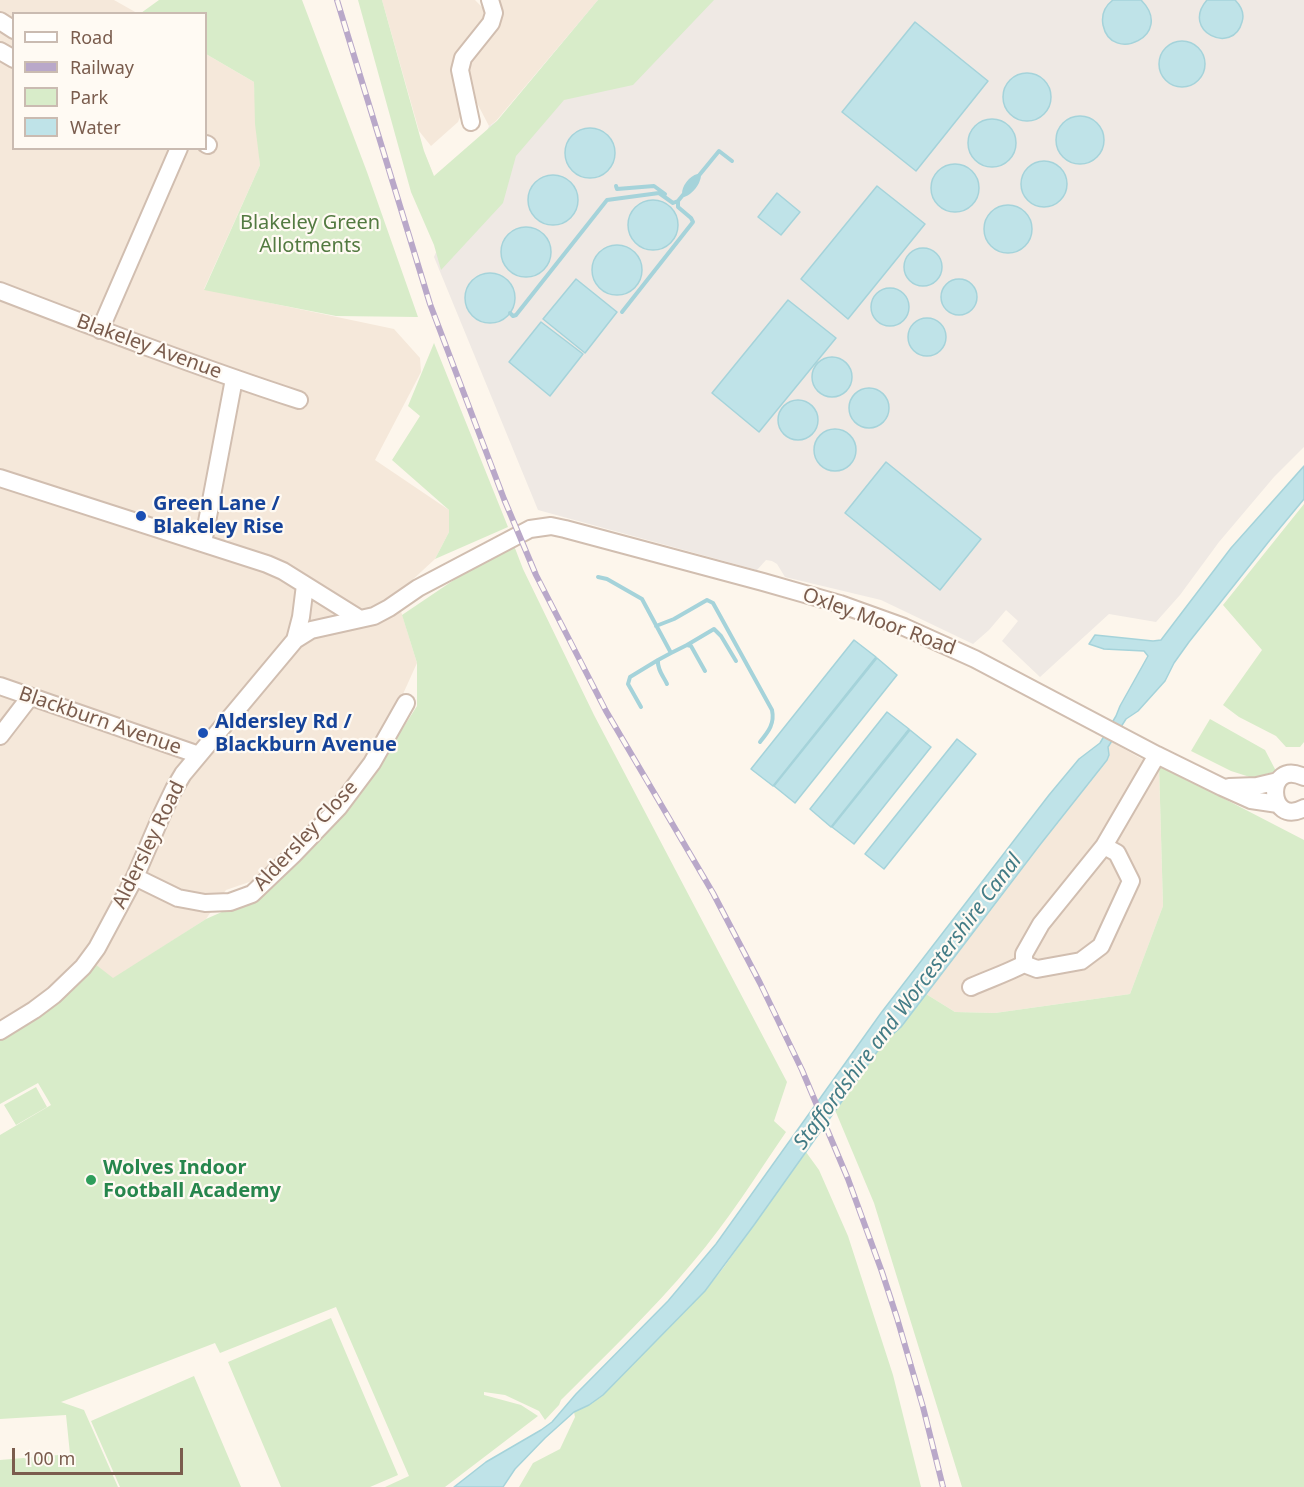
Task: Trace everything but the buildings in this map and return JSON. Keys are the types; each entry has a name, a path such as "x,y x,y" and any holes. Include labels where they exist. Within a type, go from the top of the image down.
{"street":[{"path":"471,122 460,70 462,58 491,23 494,13 490,0"},
{"path":"100,330 178,150"},
{"name":"Blakeley Avenue","path":"0,291 234,379 299,400"},
{"path":"203,543 234,379"},
{"path":"0,478 267,564 283,571 360,619"},
{"name":"Oxley Moor Road","path":"514,537 530,529 551,526 840,604 904,627 975,659 1222,787 1251,800 1292,808"},
{"name":"Aldersley Road","path":"0,1031 54,995 83,967 105,935 183,774 295,640 311,630 374,616 418,588 514,537"},
{"path":"295,640 305,585"},
{"name":"Blackburn Avenue","path":"0,687 199,755"},
{"path":"0,736 30,697"},
{"name":"Aldersley Close","path":"135,877 178,898 205,903 230,902 252,894 339,807 372,763 406,703"},
{"path":"1024,964 1024,954 1041,924 1104,846 1157,755"},
{"path":"1295,774 1275,786 1274,793 1292,808 1304,827"},
{"name":"Oxley Moor Road","path":"1222,787 1257,786 1295,774"},
{"path":"1024,964 1037,969 1081,961 1101,946 1131,881 1117,853 1104,846"},
{"path":"971,987 988,974 1008,973 1024,964"}],"shaded area":[{"path":"0,0 114,0 135,12 12,12 12,150 207,150 207,55 254,82 260,165 204,289 394,329 420,358 421,372 375,460 449,510 449,532 435,559 396,595 417,663 389,725 336,804 258,879 226,890 206,919 113,979 82,954 29,1007 0,1023"},
{"path":"382,0 475,0 488,13 462,50 463,110 458,122 431,146 419,131"},
{"path":"496,0 598,0 496,121 489,126 467,76 470,61"},
{"path":"598,0 1304,0 1304,447 1274,477 1219,542 1180,595 1156,622 1109,614 1040,677 1002,641 1018,621 1006,610 973,644 881,600 785,577 777,564 772,561 766,560 757,570 538,510 434,257 489,126 497,121"},
{"path":"1112,742 1140,758 1159,765 1163,906 1130,994 995,1013 955,1012 926,994 1107,760 1108,747"}],"green space":[{"name":"Blakeley Green Allotments","path":"159,0 302,0 367,172 418,317 336,316 204,290 260,165 255,124 254,82 207,55 207,12 142,12"},
{"path":"358,0 382,0 424,151 434,176 497,121 598,0 714,0 633,85 564,100 516,156 503,203 441,270 434,245 411,192"},
{"path":"434,343 508,527 435,559 449,532 449,510 392,460 420,416 408,406"},
{"path":"1304,504 1304,742 1300,747 1286,747 1276,736 1239,717 1223,705 1262,650 1223,605"},
{"path":"513,543 523,569 594,715 787,1082 774,1121 786,1132 730,1214 693,1262 645,1315 561,1400 545,1420 539,1411 505,1395 484,1392 484,1395 521,1405 538,1416 445,1487 385,1487 409,1476 336,1307 220,1353 215,1343 61,1402 84,1410 118,1487 0,1487 0,1460 70,1454 66,1415 0,1419 0,1135 51,1105 38,1083 0,1104 0,1039 47,1011 72,991 95,964 113,978 206,919 267,892 360,795 417,706 417,663 402,615 488,557"},
{"path":"1210,719 1265,750 1276,771 1253,778 1231,771 1191,751"},
{"path":"1159,765 1304,840 1304,1487 962,1487 874,1203 835,1110 884,1042 901,1027 926,994 955,1012 995,1013 1130,994 1163,906"},
{"path":"36,1087 47,1107 16,1125 4,1105"},
{"path":"806,1152 819,1170 848,1236 893,1375 921,1487 519,1487 533,1463 560,1449 575,1417 574,1412 603,1395 705,1291"},
{"path":"331,1318 398,1475 370,1487 281,1487 228,1362"},
{"path":"194,1376 241,1487 120,1487 91,1421"}],"water":[{"path":"1113,0 1141,0 1150,13 1151,24 1146,34 1138,41 1128,44 1117,43 1108,37 1103,25 1103,14"},
{"path":"1207,0 1235,0 1237,2 1243,16 1237,32 1229,37 1220,38 1204,30 1200,21 1200,11"},
{"path":"915,22 988,81 916,171 842,112"},
{"path":"1182,41 1198,48 1205,64 1198,80 1182,87 1166,80 1159,64 1166,48"},
{"path":"1022,73 1032,73 1047,83 1051,97 1050,106 1041,117 1032,121 1022,121 1007,111 1003,102 1003,92 1013,77"},
{"path":"1080,116 1097,123 1104,140 1097,157 1080,164 1063,157 1056,140 1063,123"},
{"path":"987,119 997,119 1012,129 1016,143 1015,152 1006,163 997,167 987,167 972,157 968,148 968,138 978,123"},
{"path":"585,128 595,128 608,135 615,148 615,158 608,171 595,178 585,178 576,174 569,167 565,158 565,148 569,139 576,132"},
{"path":"1044,161 1053,162 1061,167 1066,175 1066,193 1061,201 1053,206 1044,207 1035,206 1027,201 1022,193 1021,184 1022,175 1027,167 1035,162"},
{"path":"950,164 960,164 975,174 979,188 975,202 969,208 960,212 950,212 935,202 931,193 931,183 941,168"},
{"path":"553,175 567,179 574,186 578,200 574,214 567,221 553,225 539,221 532,214 528,200 532,186 539,179"},
{"path":"877,186 925,224 848,319 801,279"},
{"path":"777,193 800,212 781,235 758,217"},
{"path":"648,200 658,200 671,207 678,220 678,230 671,243 658,250 648,250 639,246 632,239 628,230 628,220 632,211 639,204"},
{"path":"1008,205 1025,212 1032,229 1025,246 1008,253 991,246 984,229 991,212"},
{"path":"526,227 540,231 547,238 551,252 547,266 540,273 526,277 512,273 505,266 501,252 505,238 512,231"},
{"path":"612,245 622,245 635,252 642,265 642,275 635,288 622,295 612,295 603,291 596,284 592,275 592,265 596,256 603,249"},
{"path":"923,248 936,254 942,267 936,280 923,286 910,280 904,267 910,254"},
{"path":"485,273 495,273 508,280 515,293 515,303 508,316 495,323 485,323 476,319 469,312 465,303 465,293 469,284 476,277"},
{"path":"576,279 617,312 585,353 543,319"},
{"path":"959,279 972,284 977,297 972,310 959,315 946,310 941,297 946,284"},
{"path":"890,288 897,289 903,294 908,300 908,314 903,320 897,325 890,326 883,325 877,320 872,314 871,307 872,300 877,294 883,289"},
{"path":"788,300 836,338 759,432 712,393"},
{"path":"927,318 940,324 946,337 940,350 927,356 914,350 908,337 914,324"},
{"path":"541,322 583,354 550,396 509,362"},
{"path":"832,357 846,363 852,377 846,391 832,397 818,391 812,377 818,363"},
{"path":"869,388 877,389 883,394 888,400 888,416 883,422 877,427 869,428 861,427 855,422 850,416 849,408 850,400 855,394 861,389"},
{"path":"798,400 812,406 818,420 812,434 798,440 784,434 778,420 784,406"},
{"path":"835,429 850,435 856,450 850,465 835,471 820,465 814,450 820,435"},
{"path":"886,462 981,539 940,590 845,513"},
{"name":"Staffordshire and Worcestershire Canal","path":"1304,466 1304,499 1189,642 1165,681 1138,711 1126,719 1108,747 1107,760 901,1027 884,1042 705,1291 603,1395 574,1412 545,1438 515,1469 503,1487 454,1487 486,1462 552,1422 576,1394 668,1301 716,1244 881,1013 1049,795 1079,759 1100,743 1148,656 1144,651 1104,649 1089,644 1095,635 1161,640 1231,548"},
{"path":"854,640 876,657 773,786 751,769"},
{"path":"877,658 897,675 795,803 774,786"},
{"path":"887,712 909,729 831,827 810,809"},
{"path":"910,730 931,747 854,844 832,827"},
{"path":"957,739 976,754 884,869 865,854"}],"waterway":[{"path":"622,312 693,222 678,207 678,201 719,151 732,161"},
{"path":"684,194 688,183 698,176"},
{"path":"684,195 694,187 699,176"},
{"path":"616,186 617,189 654,186 665,194"},
{"path":"510,313 513,316 516,315 607,200 659,193 673,203 678,201"},
{"path":"598,577 607,579 642,599 671,653 687,645 691,646 705,671"},
{"path":"656,626 674,619 707,600 713,603 772,710 772,724 760,742"},
{"path":"687,645 714,629 721,636 736,661"},
{"path":"667,684 659,669 658,660 671,653"},
{"path":"641,707 628,684 630,677 658,660"}],"railway":[{"path":"337,0 430,304 504,499 536,575 606,711 713,893 802,1070 848,1179 882,1272 923,1407 943,1487"}],"place":[{"name":"Green Lane / Blakeley Rise","path":"141,516"},
{"name":"Aldersley Rd / Blackburn Avenue","path":"203,733"},
{"name":"Wolves Indoor Football Academy","path":"91,1180"}]}
